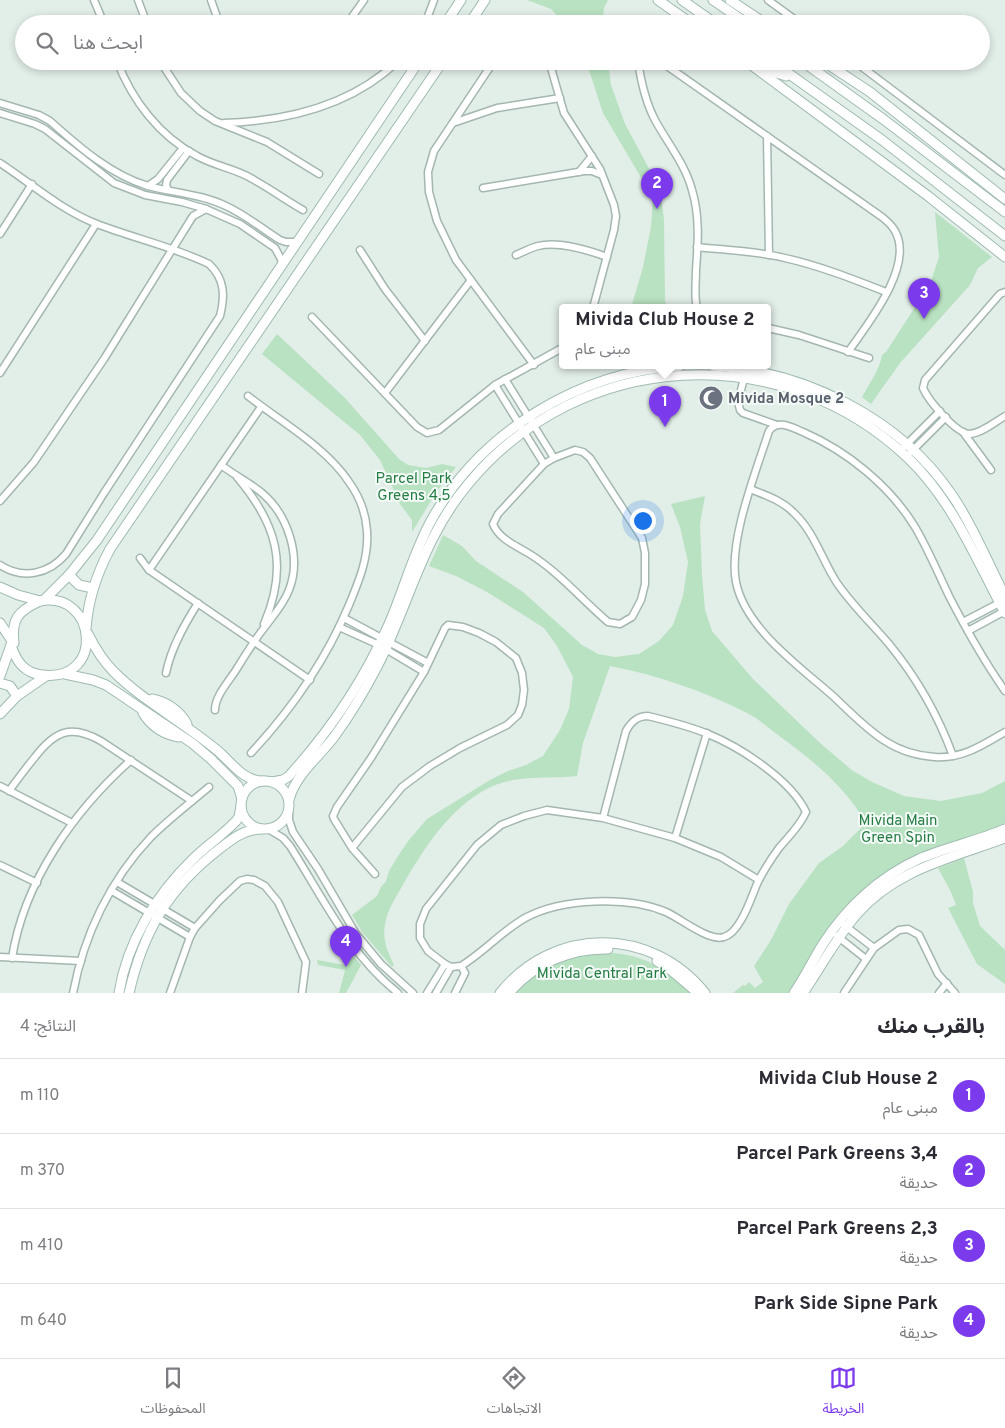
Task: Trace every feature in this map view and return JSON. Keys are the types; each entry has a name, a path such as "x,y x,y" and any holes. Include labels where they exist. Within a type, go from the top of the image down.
{"street":[{"path":"94,0 100,15"},
{"path":"138,0 144,15"},
{"path":"211,0 216,15"},
{"path":"353,15 364,0"},
{"path":"428,15 434,0"},
{"path":"451,15 461,0"},
{"path":"475,15 485,0"},
{"path":"658,0 679,15"},
{"path":"682,0 703,15"},
{"path":"714,0 735,15"},
{"path":"730,0 752,15"},
{"path":"768,0 789,15"},
{"path":"120,70 129,89 150,119 183,148 205,160 248,176 303,210"},
{"path":"166,70 181,93 200,111 220,123 267,142 319,174"},
{"path":"220,123 256,122 327,105 360,89 389,70"},
{"path":"413,70 97,540 69,574 42,601 27,607 18,616 12,628 12,644 15,657 23,667 34,674 56,677 76,667 83,657 87,645 89,601 98,574 110,549 438,70"},
{"path":"488,70 434,151 428,172 429,192 437,221 456,260 534,365"},
{"path":"552,70 564,113 602,174 614,205 616,216 594,304"},
{"path":"640,70 648,104 655,120 679,158 690,183 697,210 697,304"},
{"path":"673,70 882,217 893,227 899,241 900,254 896,271 866,327 848,352"},
{"path":"757,70 928,196 1005,257"},
{"path":"770,70 796,78"},
{"path":"784,70 882,140 1005,236"},
{"path":"815,70 883,119 1005,212"},
{"path":"837,70 870,92 1005,199"},
{"path":"866,70 1005,175"},
{"path":"870,92 883,119"},
{"path":"453,123 497,108 560,98"},
{"path":"0,103 39,115 50,121 118,174 148,186 206,198 245,216 280,240 297,242"},
{"path":"0,113 45,129 114,183 145,195 206,208 240,224 274,248 282,265"},
{"path":"766,136 769,255"},
{"path":"65,146 70,138"},
{"path":"148,186 158,179 183,148"},
{"path":"168,190 167,180 189,152"},
{"path":"579,172 592,156"},
{"path":"0,163 62,207 96,224 209,264 216,271 224,289 224,303 220,316 104,492 66,554 59,562 44,571 28,573 8,570 0,565"},
{"path":"483,188 579,172 592,171 602,174"},
{"path":"0,234 32,184"},
{"path":"0,501 34,462 104,359 194,216 206,208"},
{"path":"0,373 96,224"},
{"path":"261,239 266,231"},
{"path":"516,255 539,246 559,246 582,248 607,257"},
{"path":"697,247 769,255 823,268 886,292"},
{"path":"360,250 385,289 425,341"},
{"path":"385,394 471,280"},
{"path":"991,470 963,432 940,411 924,392 923,388 925,380 1000,294 1005,292"},
{"path":"312,317 417,427 427,432 438,430 495,385 559,350"},
{"path":"771,329 799,335 868,358"},
{"path":"129,993 143,945 156,911 213,854 241,833 265,829 282,823 287,816 296,782 321,753 352,711 422,558 443,518 482,468 521,427 568,395 600,381 634,372 657,369"},
{"path":"732,369 756,372 786,387 825,402 851,415 906,451 949,508 1003,600 1005,612 968,631"},
{"path":"531,421 579,399 625,383 669,376 712,375 745,371"},
{"path":"745,371 738,402 740,410 777,425 797,430 829,445 886,490 902,508 915,528 968,631 1005,691"},
{"path":"505,379 554,458"},
{"path":"495,385 544,464"},
{"path":"248,396 333,462 350,483 361,505 367,532 366,556 358,585 344,618 310,680 287,712 251,753"},
{"path":"149,570 261,406"},
{"path":"906,451 940,411"},
{"path":"963,432 970,434 976,432 1005,416"},
{"path":"906,451 946,417"},
{"path":"777,425 769,432 750,489 736,547 734,569 738,592 754,621 772,641 868,728 885,741 904,750 934,757 953,756 976,749 1005,732"},
{"path":"575,450 583,452 590,458 642,538 646,560 644,592 632,617 620,624 608,622 543,562 508,541 496,530 493,524 498,514 544,464 575,450"},
{"path":"221,465 234,475 249,491 267,520 274,541 276,578 273,598 260,633"},
{"path":"215,710 220,694 290,588 293,574 293,547 285,524 273,504 251,484 234,475"},
{"path":"750,489 781,502 794,512 805,525 837,583 890,645 914,678 938,719 953,756"},
{"path":"140,558 149,570 310,680"},
{"path":"69,574 79,585 93,588"},
{"path":"0,587 18,595 66,604 75,610 82,619 94,647 113,671 220,752 245,776 254,781 268,782 280,786 285,792 289,804 289,820 293,832 318,869 356,934 381,964 413,993"},
{"path":"963,622 1003,600"},
{"path":"166,674 175,645 184,625 198,603"},
{"path":"344,618 384,643 424,672"},
{"path":"0,622 12,644 0,676"},
{"path":"352,848 402,787 430,766 460,748 507,725 518,715 522,705 524,690 522,673 516,658 496,642 463,627 448,625 445,628 424,672 371,758 334,812 334,820 352,848 375,874"},
{"path":"339,627 384,643 428,663"},
{"path":"119,993 133,946 190,862 236,821 249,788 256,783 283,780 289,776 334,722 384,643"},
{"path":"65,674 86,678 106,686 141,708 212,759 240,789 245,819 255,827 278,834 290,846 345,937 359,956 398,993"},
{"path":"0,714 17,696 46,676"},
{"path":"0,683 10,686 17,696"},
{"path":"147,698 156,699 172,707 179,713 186,726"},
{"path":"149,714 155,704"},
{"path":"141,708 151,723 158,729 166,734 180,735"},
{"path":"603,818 626,732 630,725 642,716 648,716 707,733 746,753 786,785 801,801 806,812 802,821 780,848 759,880 742,919 732,934 723,938 712,936 665,912 617,901 583,902 556,907 526,918 461,966 452,967 445,964 428,951 420,938 420,924 426,909 477,845 501,825 547,810 603,818 675,838 721,857 759,880"},
{"path":"180,735 186,726"},
{"path":"9,791 44,745 56,735 65,732 76,732 90,735 192,801"},
{"path":"675,838 707,733"},
{"path":"12,958 24,916 37,883 54,851 72,823 131,760"},
{"path":"0,786 72,823"},
{"path":"73,993 92,928 104,903 126,868 152,836 209,787"},
{"path":"794,993 868,891 904,866 1005,829"},
{"path":"843,924 857,914 872,899 903,877 939,860 1005,838"},
{"path":"0,865 37,883"},
{"path":"170,993 195,928 220,900 240,881 246,879 254,880 265,886 278,902 306,962 302,993"},
{"path":"117,882 190,937"},
{"path":"112,891 195,928"},
{"path":"843,924 874,948"},
{"path":"844,993 874,948 899,930 908,929 919,935 938,974 955,993"},
{"path":"836,935 866,958"},
{"path":"804,993 836,935"},
{"path":"500,993 518,974 541,958 575,946 602,942 629,945 656,954 685,972 705,993"},
{"path":"509,993 526,976 550,961 573,952 602,948 630,951 656,961 672,971 698,993"},
{"path":"0,957 81,962"},
{"path":"427,993 445,964"},
{"path":"455,993 466,973 461,966"},
{"path":"436,993 452,967"},
{"path":"939,993 947,983"}],"green space":[{"path":"527,0 608,0 603,15 557,15 551,9"},
{"path":"589,70 609,70 611,85 625,124 660,189 664,220 666,304 632,304 643,267 651,227 653,198 603,113"},
{"path":"935,212 992,257 978,268 970,285 900,363 871,404 862,397 877,371 882,355 886,352 930,284 939,257"},
{"name":"Parcel Park Greens 4,5","path":"277,334 345,398 399,459 408,465 426,468 442,464 456,467 437,491 412,532 412,520 400,504 380,460 360,435 262,354"},
{"name":"Mivida Main Green Spin","path":"705,496 700,524 705,610 712,631 753,679 820,743 853,771 872,782 904,796 941,801 982,793 1005,781 1005,826 920,855 866,889 788,993 733,993 749,982 755,988 763,982 754,966 771,940 789,904 819,863 843,846 866,823 848,797 826,774 751,715 680,685 610,666 583,743 577,776 517,779 498,784 468,801 455,812 433,838 405,881 388,913 384,936 394,965 392,967 363,933 352,915 377,896 398,856 427,819 490,780 543,756 560,730 569,709 573,677 557,646 544,628 487,592 456,576 429,566 443,535 462,546 476,561 523,592 582,645 598,654 615,657 639,654 659,641 673,625 683,596 688,562 680,527 671,504"},
{"path":"964,858 973,892 973,903 980,926 1005,950 1005,984 977,964 948,908 956,905 938,868"},
{"path":"345,946 361,965 346,993 339,993 345,970 318,965 317,960 345,965"},
{"name":"Mivida Central Park","path":"597,952 626,955 649,962 670,974 692,993 513,993 541,969 576,955"}],"place":[{"name":"Parcel Park Greens 3,4","path":"657,209"},
{"name":"Parcel Park Greens 2,3","path":"924,319"},
{"name":"Mivida Mosque 2","path":"711,398"},
{"name":"Mivida Club House 2","path":"665,427"},
{"name":"Park Side Sipne Park","path":"346,967"}]}
